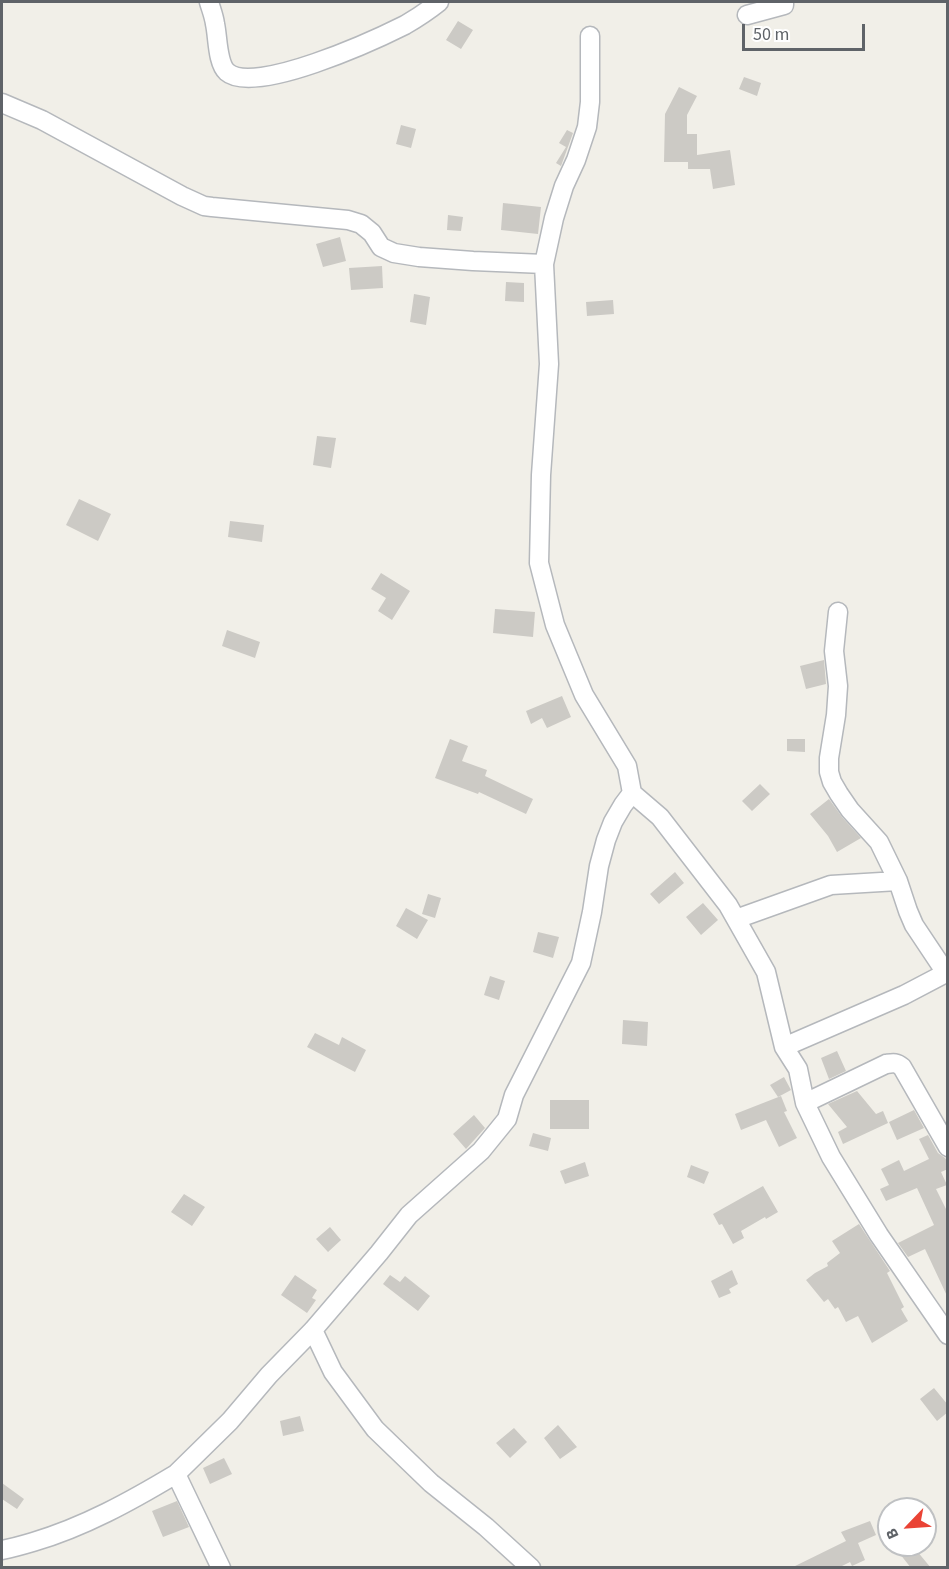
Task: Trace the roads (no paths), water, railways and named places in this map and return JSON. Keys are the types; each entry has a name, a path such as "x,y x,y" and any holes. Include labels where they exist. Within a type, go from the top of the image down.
{"street":[{"path":"209,2 215,21 221,63 227,71 242,79 274,76 351,49 406,24 439,2"},
{"path":"747,15 784,5 784,2"},
{"path":"590,36 591,78 587,127 564,186 544,264 549,364 541,474 539,563 555,625 584,695 627,766 632,793 660,818 728,906 766,972 784,1047 798,1069 805,1103 831,1157 873,1226 948,1335"},
{"path":"2,103 42,120 204,206 348,220 361,224 372,233 381,247 394,253 418,257 544,264"},
{"path":"784,1047 904,995 946,973 914,925 898,881 879,842 850,810 832,782 829,772 838,686 834,651 838,612"},
{"path":"2,1550 57,1535 143,1494 176,1474 230,1421 269,1375 313,1330 409,1215 481,1151 507,1119 514,1095 581,963 606,840 613,822 632,793"},
{"path":"736,919 831,885 898,881"},
{"path":"805,1103 894,1062 902,1066 948,1147"},
{"path":"313,1330 333,1372 375,1428 431,1483 486,1527 531,1568"},
{"path":"176,1474 220,1568"}]}
